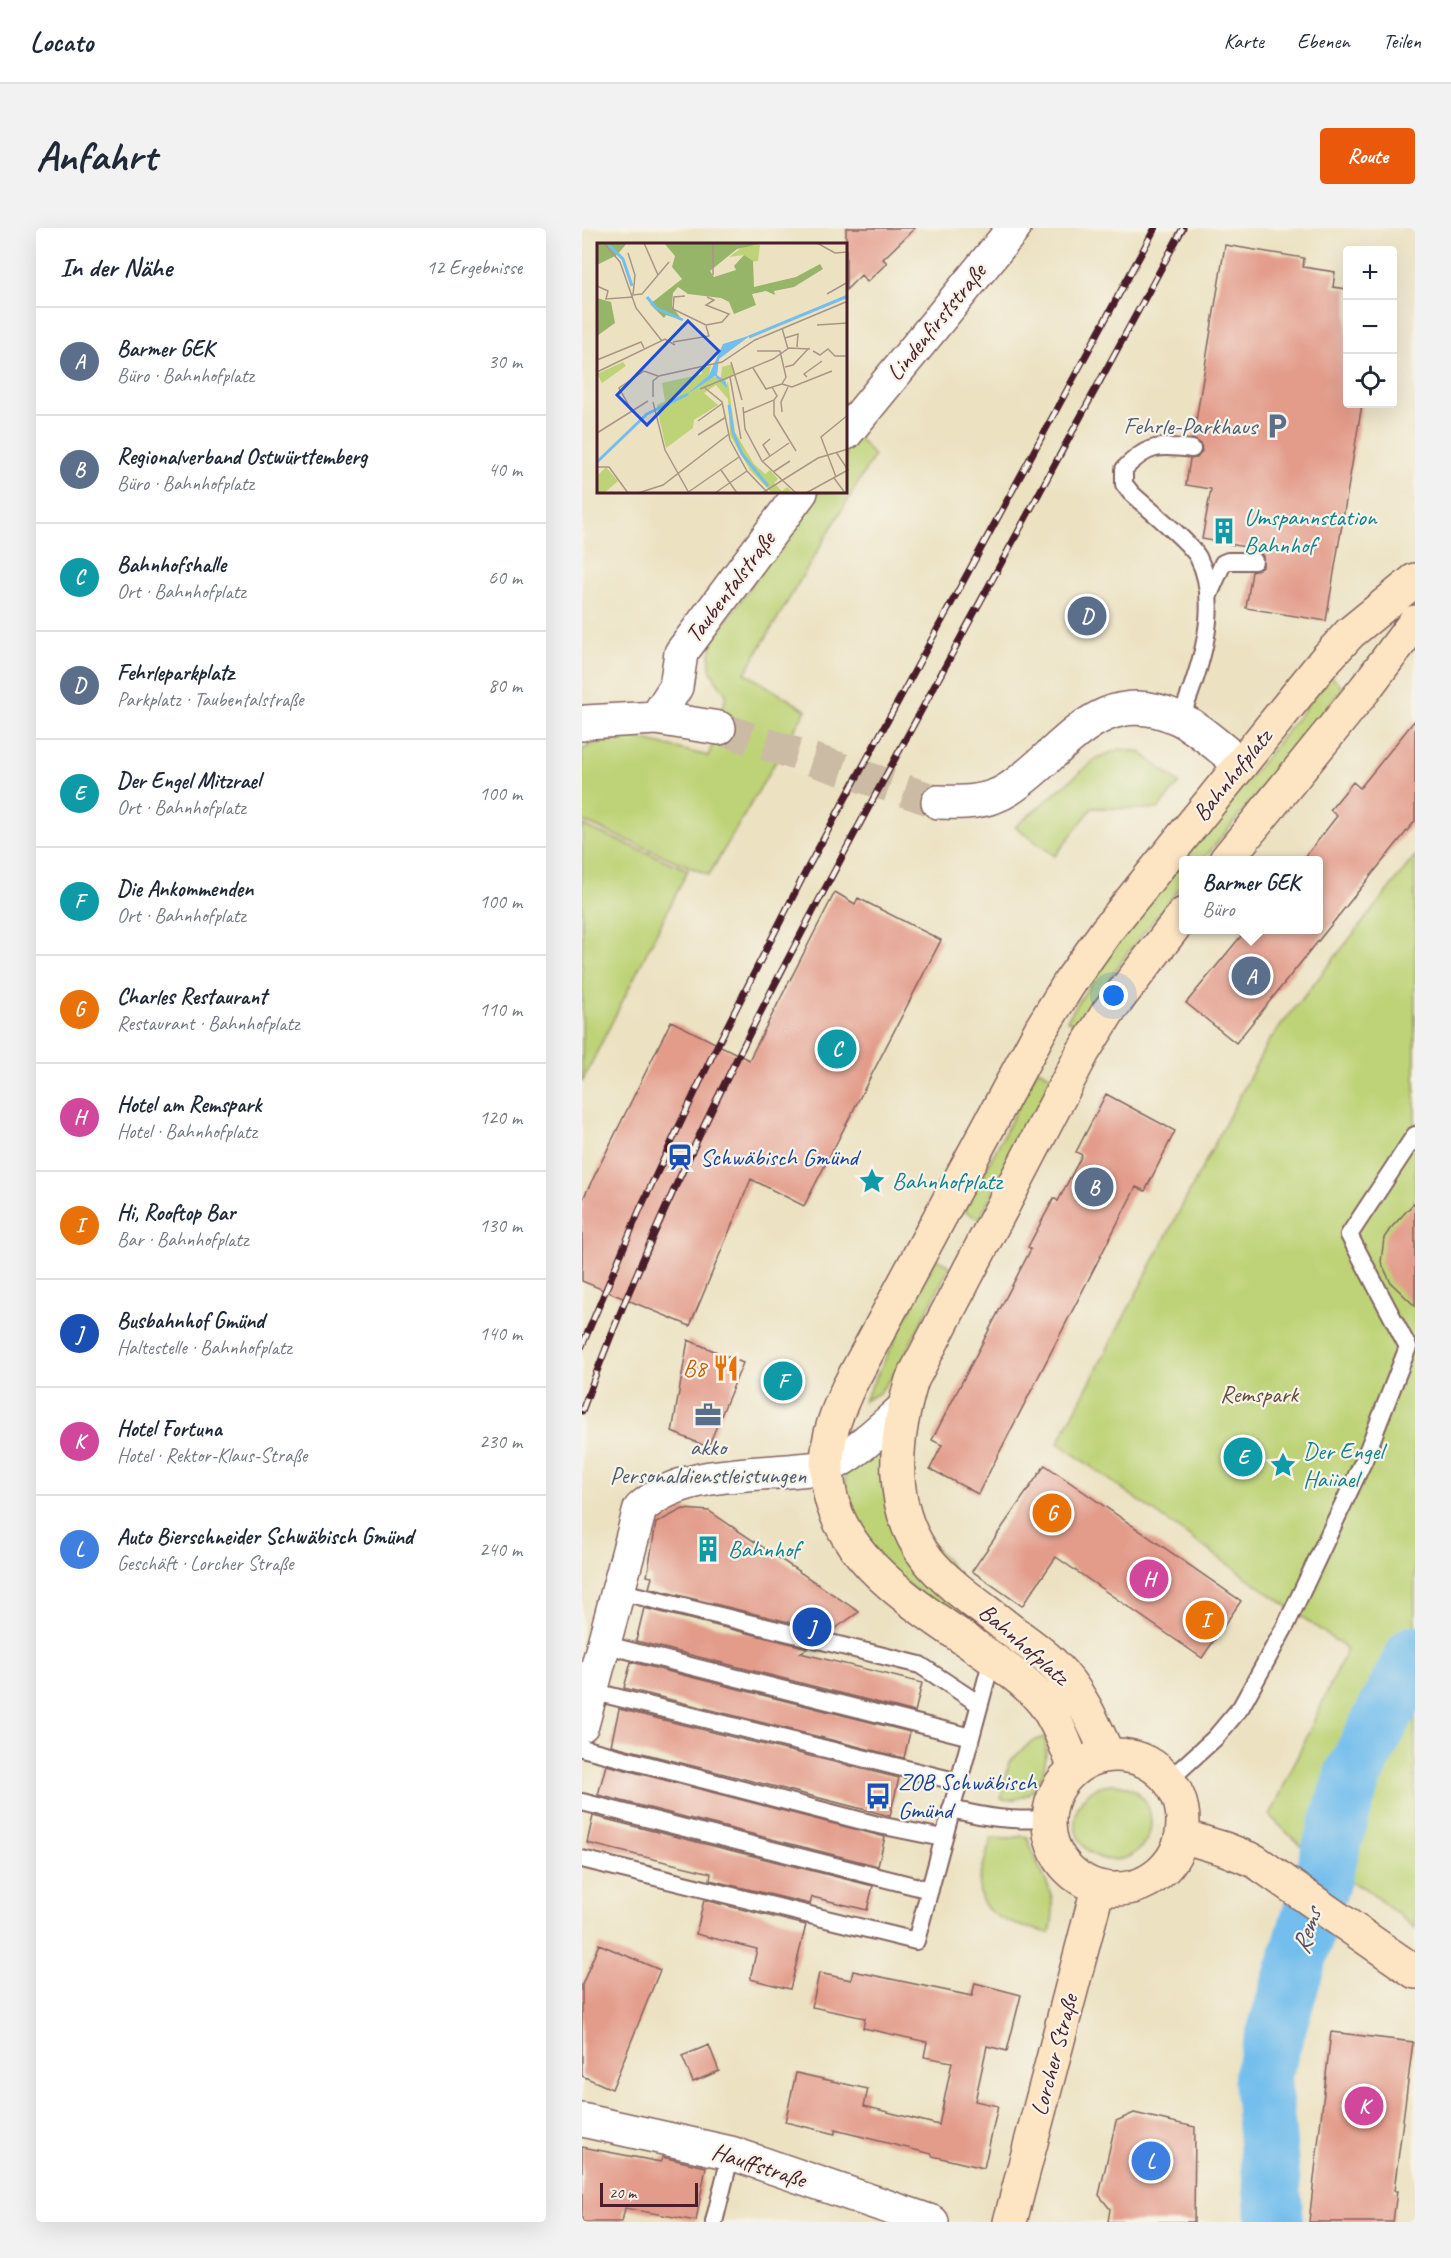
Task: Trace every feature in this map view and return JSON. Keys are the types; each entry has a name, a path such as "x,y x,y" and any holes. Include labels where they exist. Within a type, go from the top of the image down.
{"main road":[{"name":"Bahnhofplatz","path":"1075,1768 1054,1719 1030,1689 992,1659 905,1598 874,1570 851,1544 839,1520 829,1488 827,1467 832,1427 848,1388 1041,1029 1070,982 1107,930 1326,659 1350,633 1415,580"},
{"name":"Bahnhofplatz","path":"1230,856 1365,689 1415,622"},
{"name":"Bahnhofplatz","path":"1108,1755 1085,1704 1053,1663 948,1579 929,1562 919,1548 908,1529 902,1507 898,1442 903,1409 912,1380 1083,1052 1121,994 1179,920"},
{"path":"1108,1755 1125,1755 1142,1759 1169,1780 1177,1792 1182,1807 1182,1836 1171,1861 1162,1871 1143,1884 1121,1890 1098,1888 1078,1878 1061,1863 1051,1842 1048,1819 1050,1804 1056,1790 1075,1768 1091,1759 1108,1755"},
{"path":"1182,1836 1241,1855 1267,1869 1415,1972"},
{"name":"Lorcher Straße","path":"1010,2222 1098,1888"}],"street":[{"name":"Lindenfirststraße","path":"852,425 1014,228"},
{"name":"Taubentalstraße","path":"656,718 676,687 681,653 800,494"},
{"path":"938,802 971,803 1008,790 1085,725 1115,710 1149,708 1180,719 1241,764"},
{"path":"582,724 656,718 718,728"},
{"path":"582,1725 640,1509 652,1498 687,1484 722,1477 827,1467 872,1437 903,1409"},
{"name":"Hauffstraße","path":"582,2120 731,2153 932,2222"}],"lane":[{"path":"1180,719 1196,680 1207,623 1209,595 1197,556 1131,493 1124,484 1124,469 1144,450 1164,445 1192,449"},
{"path":"1209,595 1223,563 1233,560 1254,561"},
{"path":"1169,1780 1215,1738 1241,1707 1286,1624 1364,1460 1408,1347 1349,1235 1415,1135"},
{"path":"618,1591 920,1665 980,1704"},
{"path":"603,1644 971,1737"},
{"path":"582,1858 916,1941 992,1659"},
{"path":"591,1691 959,1782"},
{"path":"582,1749 874,1824 943,1838"},
{"path":"582,1802 930,1890"},
{"path":"951,1809 986,1818 1012,1821 1048,1819"},
{"path":"714,2222 731,2153"}],"green space":[{"path":"856,435 874,456 745,673 806,710 709,875 582,821 582,750 593,744 632,737 708,756 719,728 726,694 710,669 713,640 815,494 848,494 848,446"},
{"path":"1331,676 1343,688 1206,856 1187,856"},
{"path":"1120,749 1140,752 1179,783 1158,809 1092,808 1055,856 1015,827 1097,758"},
{"path":"582,825 688,870 582,1082"},
{"name":"Remspark","path":"1415,856 1415,1928 1364,1888 1327,1871 1270,1816 1347,1649 1058,1443 1268,1042"},
{"path":"1179,865 1179,889 1128,952 1078,1026 1067,1020 1116,944"},
{"path":"1038,1069 1053,1077 979,1219 964,1211"},
{"path":"936,1259 950,1266 895,1373 879,1393 864,1401"},
{"path":"882,1444 882,1480 1023,1656 1068,1700 880,1564 848,1500 844,1470"},
{"path":"1045,1737 1045,1761 1039,1782 1024,1796 1001,1799 1009,1762 1031,1742"},
{"path":"1113,1784 1128,1787 1140,1795 1148,1807 1151,1822 1148,1837 1140,1849 1128,1857 1113,1860 1098,1857 1086,1849 1078,1837 1075,1822 1078,1807 1086,1795 1098,1787"},
{"path":"1028,1837 1051,1893 1053,1917 1050,1933 1002,1919 984,1904 980,1893 980,1879 991,1838 1007,1839"}],"building":[{"path":"846,228 915,228 883,259 887,263 867,282 861,275 848,288 848,243 846,243"},
{"name":"Fehrle-Parkhaus","path":"1225,245 1304,258 1303,267 1335,272 1333,287 1343,288 1343,408 1361,408 1326,621 1246,608 1252,572 1263,567 1263,556 1256,549 1202,539 1211,489 1186,485 1190,459 1197,458 1202,451 1201,444 1193,439"},
{"path":"1415,720 1415,821 1236,1043 1186,1003 1243,934 1323,934 1323,856 1306,856 1337,816 1330,810 1353,782 1360,788"},
{"path":"835,892 855,904 858,898 941,940 804,1206 751,1179 690,1326 582,1281 582,1201 671,1021 749,1060"},
{"path":"1106,1094 1175,1131 1145,1191 1136,1187 978,1494 930,1469 942,1445 932,1440 1031,1249 1028,1247 1054,1198 1058,1201 1082,1155 1076,1152"},
{"path":"1415,1202 1415,1306 1391,1283 1381,1262 1384,1238"},
{"path":"688,1340 743,1363 708,1447 672,1432"},
{"path":"1045,1465 1241,1601 1202,1658 1056,1557 1022,1606 972,1571"},
{"name":"Bahnhof","path":"683,1509 709,1511 859,1612 830,1632 649,1588 652,1577 647,1576 656,1523"},
{"path":"644,1608 808,1648 800,1653 922,1683 915,1712 636,1641"},
{"path":"631,1662 910,1732 904,1758 624,1688"},
{"path":"619,1709 899,1778 890,1816 611,1745"},
{"path":"606,1765 885,1837 878,1866 598,1795"},
{"path":"593,1816 873,1886 867,1910 812,1897 810,1904 710,1880 711,1873 587,1843"},
{"path":"704,1900 806,1925 790,1989 750,1979 757,1949 696,1934"},
{"path":"599,1944 660,1970 612,2089 582,2076 582,1985"},
{"path":"853,1971 972,1996 975,1983 1021,1995 1007,2051 987,2046 975,2101 998,2106 984,2168 835,2130 835,2134 785,2122 796,2073 868,2089 864,2106 939,2125 952,2062 924,2057 927,2042 863,2028 865,2018 812,2007 819,1973 851,1980"},
{"path":"1331,2032 1413,2042 1394,2191 1397,2191 1393,2222 1309,2222"},
{"path":"709,2045 719,2071 693,2082 682,2056"},
{"path":"1134,2113 1195,2127 1194,2222 1108,2222 1110,2209 1099,2195 1116,2121"},
{"path":"582,2147 661,2162 662,2157 706,2167 696,2221 625,2208 622,2222 582,2222"}],"waterway":[{"name":"Rems","path":"1275,2222 1262,2078 1353,1775 1415,1654"}],"tunnel":[{"path":"719,728 938,802"}],"railway":[{"path":"582,1346 640,1209 714,1052 806,871 1155,228"},
{"path":"582,1411 649,1246 724,1084 806,924 1183,228"}],"place":[{"name":"Fehrle-Parkhaus","path":"1277,426"},
{"name":"Umspannstation Bahnhof","path":"1224,531"},
{"name":"Fehrleparkplatz","path":"1087,616"},
{"name":"Barmer GEK","path":"1251,976"},
{"name":"Bahnhofshalle","path":"837,1049"},
{"name":"Schwäbisch Gmünd","path":"680,1157"},
{"name":"Bahnhofplatz","path":"872,1181"},
{"name":"Regionalverband Ostwürttemberg","path":"1094,1187"},
{"name":"B8","path":"726,1368"},
{"name":"Die Ankommenden","path":"783,1381"},
{"name":"akko Personaldienstleistungen","path":"708,1415"},
{"name":"Der Engel Mitzrael","path":"1243,1457"},
{"name":"Der Engel Haiiael","path":"1283,1465"},
{"name":"Charles Restaurant","path":"1052,1513"},
{"name":"Bahnhof","path":"708,1549"},
{"name":"Hotel am Remspark","path":"1149,1579"},
{"name":"Hi, Rooftop Bar","path":"1205,1620"},
{"name":"Busbahnhof Gmünd","path":"812,1627"},
{"name":"ZOB Schwäbisch Gmünd","path":"878,1796"},
{"name":"Hotel Fortuna","path":"1364,2106"},
{"name":"Auto Bierschneider Schwäbisch Gmünd","path":"1151,2161"}]}
